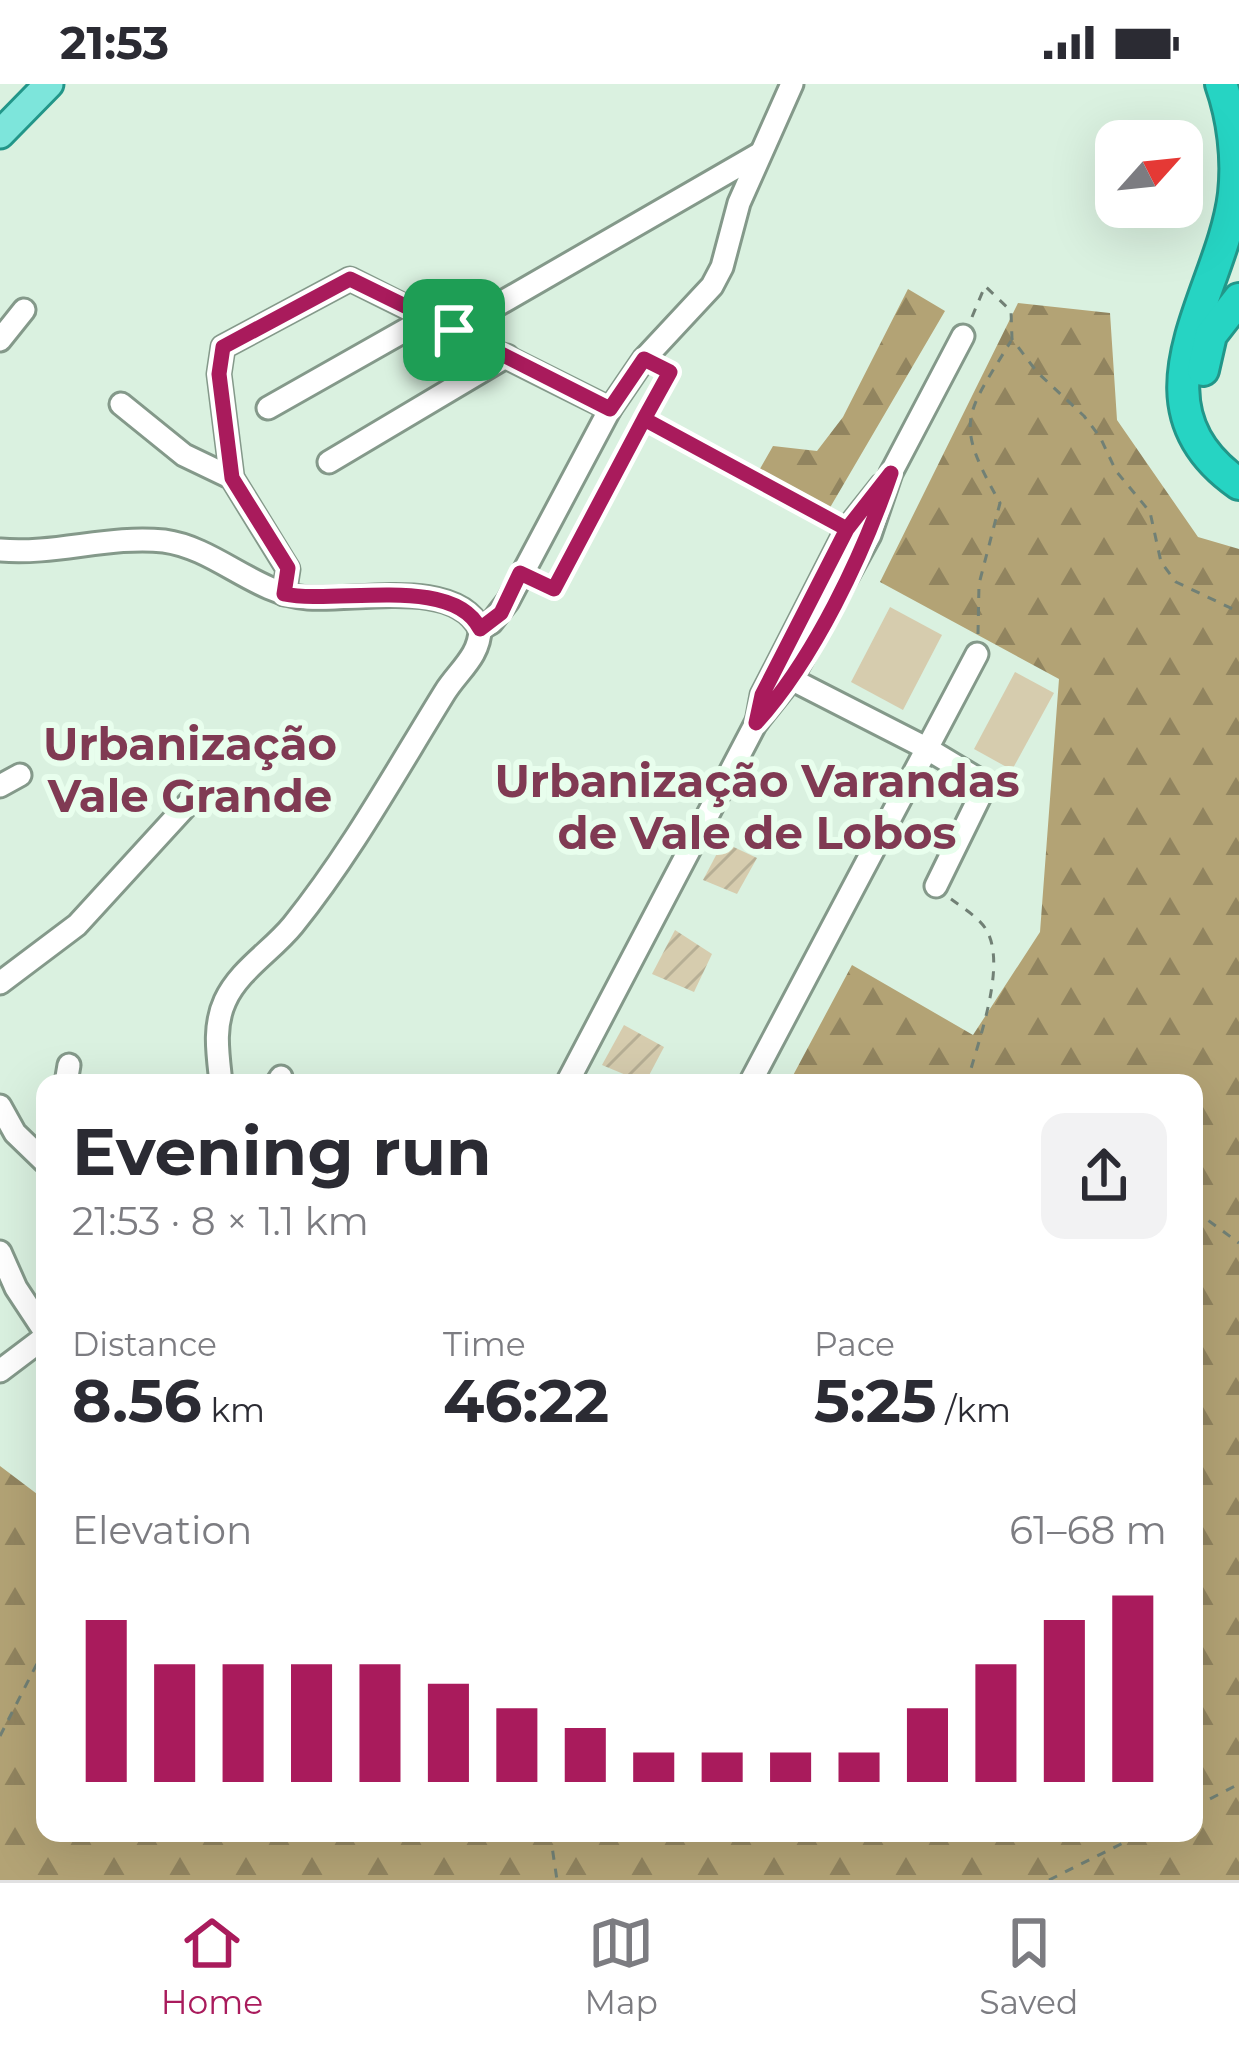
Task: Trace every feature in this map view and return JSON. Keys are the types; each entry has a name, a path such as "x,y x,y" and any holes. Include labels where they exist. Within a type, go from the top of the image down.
{"highway":[{"path":"1220,84 1233,137 1234,196 1187,345 1184,398 1192,429 1206,453 1239,484"},
{"path":"1239,299 1211,335 1203,361 1202,392 1216,435 1239,461"}],"main road":[{"path":"0,134 49,84"}],"street":[{"path":"480,629 501,613 610,409 644,359 712,286 722,267 739,203 792,84"},
{"path":"454,330 759,154"},
{"path":"284,594 288,568 232,478 219,374 223,347 232,339 350,279 610,409"},
{"path":"0,340 24,310"},
{"path":"268,408 427,318"},
{"path":"572,1074 756,723 791,679 870,535 891,473 963,336"},
{"path":"329,462 507,356"},
{"path":"122,404 184,454 232,478"},
{"path":"756,723 762,695 847,529 891,473"},
{"path":"0,550 35,554 139,540 164,542 193,550 284,594 436,599 468,612 480,629 471,659 447,688 403,766 296,921 226,997 217,1026 220,1074"},
{"path":"755,1074 977,654"},
{"path":"791,679 986,784 936,886"},
{"path":"0,983 77,925 197,794"},
{"path":"0,1106 36,1146"},
{"path":"0,1252 36,1320"},
{"path":"0,1371 36,1341"}],"path":[{"path":"963,336 985,286 1011,311 1012,339 983,387 969,422 969,442 1000,503 980,584 977,654"},
{"path":"1012,339 1037,372 1084,416 1116,471 1150,512 1161,562 1176,582 1239,612"},
{"path":"520,573 554,589 670,372 644,359"},
{"path":"644,419 847,529"},
{"path":"936,886 979,920 994,949 993,979 969,1074"},
{"path":"1203,1217 1239,1243"},
{"path":"0,1736 36,1666"},
{"path":"1203,1802 1239,1784"},
{"path":"551,1842 556,1880"},
{"path":"1049,1880 1125,1842"}],"green space":[{"path":"908,289 945,311 828,511 757,474 773,446 817,451 843,417"},
{"path":"1018,303 1110,313 1117,420 1198,537 1239,549 1239,1880 0,1880 0,1466 36,1493 36,1842 1203,1842 1203,1074 794,1074 852,965 973,1035 1040,932 1059,679 880,582"}],"shaded area":[{"path":"890,607 942,635 903,710 851,682"},
{"path":"1015,672 1054,693 1012,770 974,749"},
{"path":"723,842 757,858 737,894 703,880"},
{"path":"675,930 712,954 694,992 652,974"},
{"path":"624,1025 664,1047 650,1074 624,1074 602,1065"}],"district":[{"name":"Urbanização Vale Grande","path":"190,769"},
{"name":"Urbanização Varandas de Vale de Lobos","path":"757,806"}],"route":[{"path":"454,330 350,279 223,347 219,374 232,478 288,568 284,594 324,599 436,599 468,612 480,629 501,613 520,573 554,589 644,419 847,529 762,695 756,723 791,679 870,535 891,473 847,529 745,474 644,419 670,372 644,359 610,409 454,330"}]}
